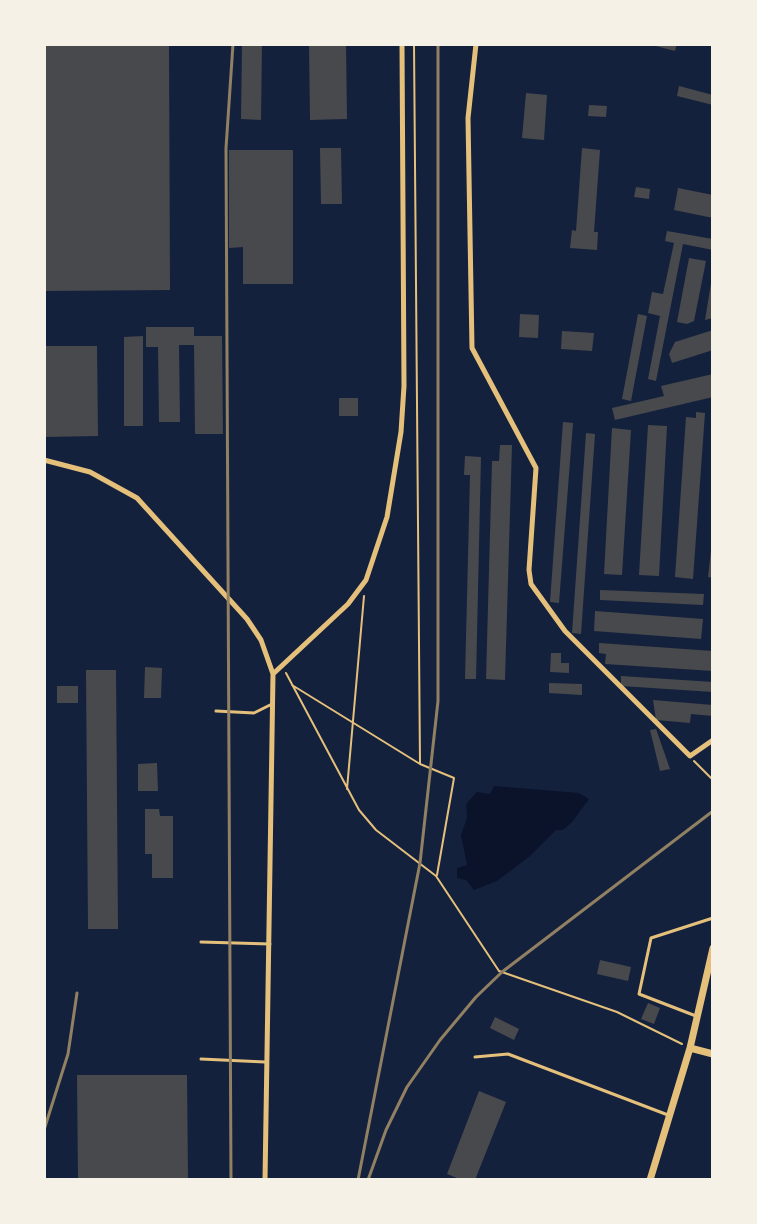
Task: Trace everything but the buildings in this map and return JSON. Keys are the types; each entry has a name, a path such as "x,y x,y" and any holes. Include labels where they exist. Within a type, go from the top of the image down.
{"street":[{"path":"273,674 348,604 366,580 387,517 401,432 402,44"},
{"path":"476,44 468,118 472,348 536,468 529,570 531,584 565,631 690,756 713,740"},
{"path":"44,460 90,472 137,498 247,619 261,640 273,674 265,1180"},
{"path":"650,1180 690,1048 713,948"},
{"path":"690,1048 713,1054"}],"lane":[{"path":"216,711 254,713 272,704"},
{"path":"697,1016 639,994 651,938 713,918"},
{"path":"201,942 270,944"},
{"path":"475,1057 508,1054 669,1115"},
{"path":"201,1059 268,1062"}],"path":[{"path":"414,44 420,764"},
{"path":"347,790 366,580"},
{"path":"282,665 347,790 376,830 436,876 499,971 617,1012 690,1048"},
{"path":"292,685 420,764 454,778 436,876"},
{"path":"690,756 713,780"}],"water":[{"path":"494,786 579,793 589,799 573,821 563,830 556,830 529,857 497,881 474,890 466,880 457,878 457,868 467,865 461,835 467,818 466,804 477,792 490,794"}],"railway":[{"path":"231,1180 226,148 233,44"},
{"path":"358,1180 420,863 438,701 438,44"},
{"path":"368,1180 386,1130 407,1087 440,1040 476,997 502,972 713,811"},
{"path":"44,1130 68,1054 77,993"}]}
